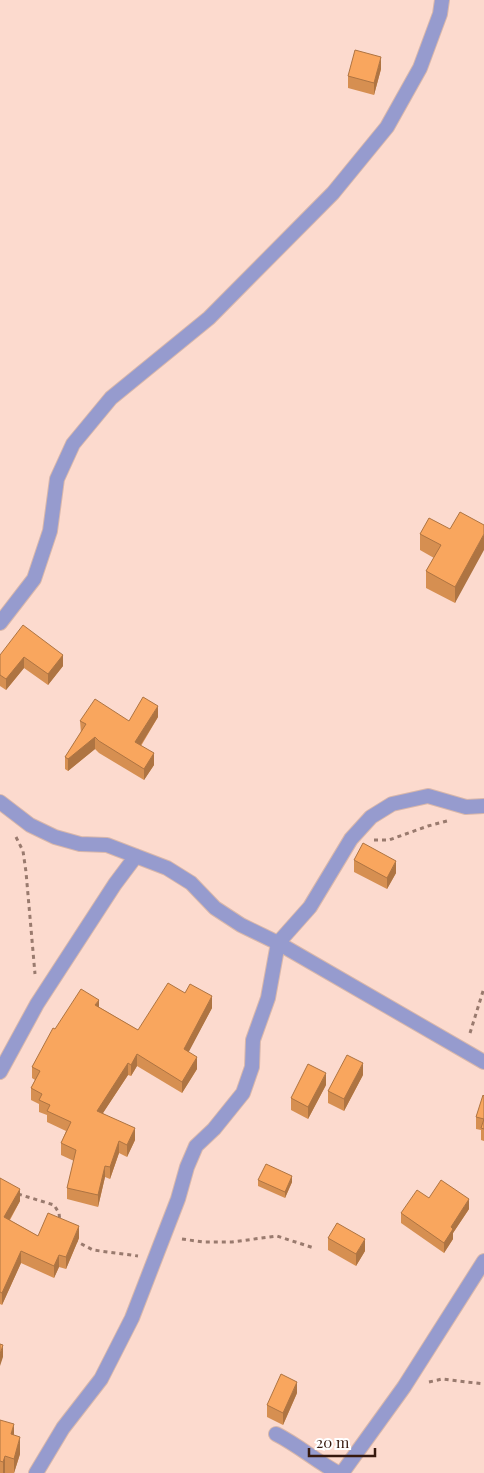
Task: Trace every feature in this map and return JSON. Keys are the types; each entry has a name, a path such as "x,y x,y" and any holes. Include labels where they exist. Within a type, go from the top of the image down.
{"street":[{"path":"0,623 34,579 50,531 57,479 73,444 111,398 209,318 333,193 387,127 420,68 440,14 442,0"},
{"path":"36,1473 63,1428 101,1379 132,1318 178,1199 187,1167 196,1146 214,1129 243,1093 252,1066 253,1040 268,998 278,943 310,907 351,838 371,818 392,804 428,796 466,807 484,806"},
{"path":"0,802 30,825 55,837 80,844 107,845 167,868 191,883 215,908 240,925 278,943 484,1062"},
{"path":"0,1072 37,1004 136,856"},
{"path":"342,1473 404,1387 484,1261"},
{"path":"276,1434 294,1443 338,1473"}],"path":[{"path":"351,838 389,840 428,826 452,820"},
{"path":"12,829 23,851 26,872 37,1004"},
{"path":"464,1051 484,988"},
{"path":"404,1387 442,1379 484,1384"}],"building":[{"path":"355,50 381,57 374,83 348,76"},
{"path":"460,512 484,525 484,534 455,587 426,571 441,545 420,534 429,518 450,529"},
{"path":"23,625 63,655 48,674 24,657 6,679 0,675 0,655"},
{"path":"143,697 158,706 135,742 154,753 144,769 95,737 68,759 65,757 86,724 80,721 95,699 129,721"},
{"path":"363,843 396,861 387,878 354,860"},
{"path":"168,983 185,993 190,984 212,996 184,1049 197,1057 182,1082 137,1054 131,1065 128,1063 97,1111 135,1128 127,1145 119,1141 110,1167 105,1166 98,1195 67,1188 76,1150 61,1143 71,1122 47,1111 50,1105 39,1100 42,1094 31,1088 40,1071 32,1067 53,1028 55,1029 81,989 99,1000 95,1005 138,1030"},
{"path":"347,1055 363,1063 344,1099 328,1091"},
{"path":"308,1064 326,1073 308,1107 291,1098"},
{"path":"484,1096 484,1119 476,1117"},
{"path":"266,1164 292,1176 285,1192 258,1180"},
{"path":"0,1178 20,1189 4,1217 38,1236 48,1213 79,1226 66,1257 59,1255 54,1266 21,1251 2,1293 0,1292"},
{"path":"441,1180 469,1199 451,1227 453,1229 444,1243 401,1213 417,1190 429,1198"},
{"path":"337,1223 365,1239 356,1254 328,1238"},
{"path":"281,1374 297,1382 283,1413 267,1405"},
{"path":"0,1420 14,1424 11,1434 20,1437 14,1459 5,1456 3,1462 0,1461"}]}
